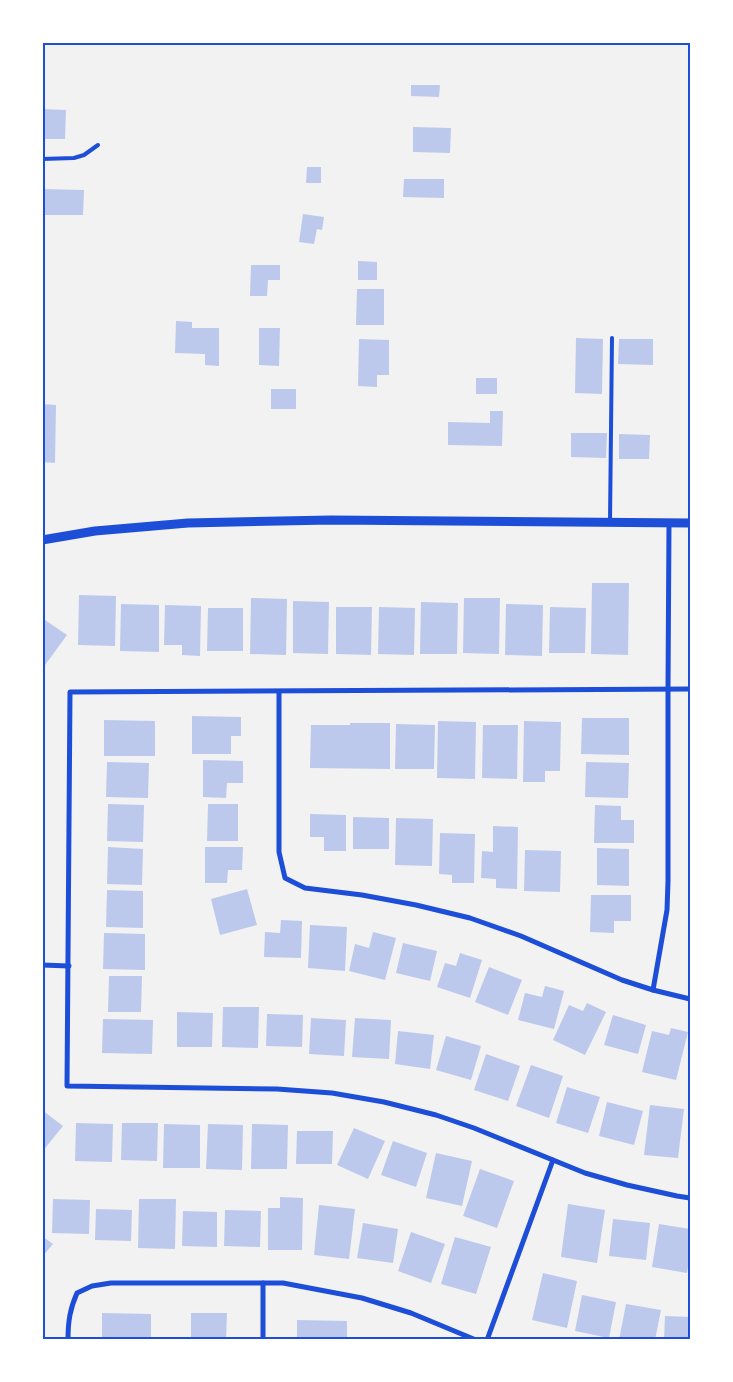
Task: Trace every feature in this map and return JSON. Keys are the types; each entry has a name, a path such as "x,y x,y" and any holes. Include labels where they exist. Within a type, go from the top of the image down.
{"street":[{"path":"42,540 94,530 188,523 331,520 690,523"},
{"path":"653,990 667,910 668,881 669,522"},
{"path":"690,689 70,692 68,966 68,1086 277,1089 332,1093 384,1102 436,1115 474,1128 585,1173 627,1186 690,1198"},
{"path":"279,692 279,852 285,878 305,888 362,895 470,918 521,936 622,980 690,999"},
{"path":"42,965 68,966"},
{"path":"487,1340 553,1160"},
{"path":"68,1340 68,1324 77,1292 92,1286 111,1283 283,1283 362,1298 412,1313 476,1340"},
{"path":"262,1340 263,1283"}],"lane":[{"path":"42,159 74,158 84,155 98,145"},
{"path":"610,522 612,338"}],"building":[{"path":"411,85 440,85 439,97 411,96"},
{"path":"42,109 66,110 65,139 42,139"},
{"path":"413,127 451,128 450,153 413,152"},
{"path":"307,167 321,167 321,183 306,183"},
{"path":"404,179 444,179 444,198 403,197"},
{"path":"42,189 84,190 83,215 42,215"},
{"path":"303,214 324,217 322,230 317,229 314,244 299,242"},
{"path":"358,261 377,262 377,280 358,280"},
{"path":"251,265 280,265 280,280 268,280 267,296 250,296"},
{"path":"357,289 384,289 384,325 356,325"},
{"path":"176,321 192,322 192,328 219,328 219,366 205,365 205,354 175,353"},
{"path":"259,328 280,328 279,366 259,365"},
{"path":"576,338 603,339 602,394 575,393"},
{"path":"359,339 389,340 389,375 377,375 377,387 358,386"},
{"path":"619,339 653,339 653,365 618,364"},
{"path":"476,378 497,378 497,394 476,394"},
{"path":"271,389 296,389 296,409 271,409"},
{"path":"42,404 56,405 55,463 42,462"},
{"path":"490,411 503,411 502,446 448,445 448,422 490,423"},
{"path":"571,433 607,433 606,458 571,457"},
{"path":"619,434 650,435 649,459 619,459"},
{"path":"592,583 629,583 628,655 591,654"},
{"path":"79,595 116,596 115,646 78,645"},
{"path":"251,598 287,599 286,655 250,654"},
{"path":"464,598 500,598 499,654 463,653"},
{"path":"293,601 329,602 328,654 293,653"},
{"path":"421,602 458,603 457,654 420,654"},
{"path":"121,604 159,605 159,652 120,651"},
{"path":"506,604 543,605 542,656 505,655"},
{"path":"165,605 201,606 200,656 182,655 182,645 164,645"},
{"path":"336,607 372,607 371,655 336,654"},
{"path":"379,607 415,608 414,655 378,654"},
{"path":"550,607 586,608 585,653 549,653"},
{"path":"208,608 243,608 243,651 207,651"},
{"path":"42,618 67,635 45,665 42,664"},
{"path":"192,716 241,717 241,736 231,736 231,754 192,754"},
{"path":"582,718 629,718 629,755 581,754"},
{"path":"104,720 155,721 155,756 104,756"},
{"path":"438,721 476,722 475,779 437,778"},
{"path":"524,721 561,722 560,771 545,771 545,782 523,782"},
{"path":"350,723 390,723 390,769 310,768 311,725 350,725"},
{"path":"396,724 435,725 434,769 395,769"},
{"path":"483,725 518,725 517,779 482,778"},
{"path":"203,760 243,761 243,783 227,783 226,798 203,797"},
{"path":"107,762 149,763 148,798 106,797"},
{"path":"586,762 629,763 628,798 585,797"},
{"path":"108,804 144,805 143,842 107,841"},
{"path":"208,804 238,804 238,841 207,841"},
{"path":"595,805 621,806 621,820 634,820 634,843 594,843"},
{"path":"310,814 346,815 346,851 324,851 324,837 310,837"},
{"path":"353,817 389,818 389,849 353,849"},
{"path":"396,818 433,819 432,866 395,865"},
{"path":"493,826 518,827 517,889 496,888 496,879 481,878 482,851 493,852"},
{"path":"440,833 475,834 474,883 452,883 452,875 439,874"},
{"path":"108,847 143,849 142,885 107,884"},
{"path":"205,847 243,847 242,870 228,870 227,883 205,883"},
{"path":"597,848 629,849 629,886 597,885"},
{"path":"525,850 561,851 560,892 524,891"},
{"path":"247,889 257,925 220,935 211,899"},
{"path":"107,890 143,891 143,928 106,927"},
{"path":"591,895 631,895 631,921 614,921 614,933 590,932"},
{"path":"281,920 302,921 301,958 264,957 265,932 280,933"},
{"path":"310,925 347,927 345,971 308,968"},
{"path":"373,932 396,938 385,980 349,971 355,944 369,948"},
{"path":"104,933 145,934 145,970 103,969"},
{"path":"403,943 437,951 430,981 396,973"},
{"path":"460,953 482,960 470,998 437,987 445,963 456,966"},
{"path":"489,967 522,980 508,1015 475,1002"},
{"path":"109,976 142,976 141,1012 108,1012"},
{"path":"545,986 564,991 554,1029 518,1020 525,993 542,997"},
{"path":"587,1003 606,1012 585,1055 553,1040 569,1005 583,1011"},
{"path":"223,1007 259,1007 258,1048 222,1047"},
{"path":"177,1012 213,1013 212,1047 177,1047"},
{"path":"267,1014 303,1015 302,1047 266,1046"},
{"path":"613,1015 646,1025 638,1054 604,1045"},
{"path":"311,1018 346,1020 344,1056 309,1054"},
{"path":"355,1018 391,1020 389,1059 352,1057"},
{"path":"103,1019 153,1020 152,1054 102,1053"},
{"path":"671,1028 688,1032 676,1080 642,1072 652,1031 669,1035"},
{"path":"398,1031 434,1035 430,1069 395,1064"},
{"path":"446,1036 481,1046 471,1080 436,1070"},
{"path":"486,1054 520,1066 508,1101 474,1090"},
{"path":"531,1065 563,1076 549,1118 516,1106"},
{"path":"567,1087 600,1097 588,1133 556,1123"},
{"path":"607,1102 643,1111 634,1145 599,1136"},
{"path":"650,1105 684,1109 678,1158 644,1155"},
{"path":"42,1110 63,1126 42,1152"},
{"path":"76,1123 113,1124 112,1162 75,1161"},
{"path":"122,1123 158,1123 157,1161 121,1160"},
{"path":"164,1124 200,1125 200,1168 163,1168"},
{"path":"208,1124 243,1125 242,1170 206,1169"},
{"path":"252,1124 288,1125 287,1169 251,1169"},
{"path":"354,1128 385,1141 368,1179 337,1165"},
{"path":"297,1131 333,1131 332,1164 296,1164"},
{"path":"393,1141 427,1153 416,1187 381,1175"},
{"path":"436,1153 472,1161 462,1206 426,1198"},
{"path":"480,1169 514,1181 497,1228 463,1216"},
{"path":"280,1197 303,1198 302,1250 268,1250 268,1208 280,1208"},
{"path":"53,1199 90,1200 89,1234 52,1233"},
{"path":"139,1199 176,1199 175,1249 138,1248"},
{"path":"568,1204 605,1210 597,1263 561,1257"},
{"path":"319,1205 355,1209 349,1259 314,1255"},
{"path":"96,1209 132,1210 131,1241 95,1240"},
{"path":"225,1210 261,1211 260,1247 224,1246"},
{"path":"183,1211 217,1212 217,1247 182,1246"},
{"path":"613,1219 650,1223 646,1260 609,1256"},
{"path":"363,1223 398,1229 393,1263 357,1258"},
{"path":"659,1224 690,1229 690,1253 687,1273 652,1267"},
{"path":"411,1232 445,1244 431,1283 398,1271"},
{"path":"42,1236 53,1244 42,1257"},
{"path":"455,1237 491,1247 476,1294 441,1284"},
{"path":"543,1273 577,1281 567,1328 532,1320"},
{"path":"582,1295 616,1302 609,1338 575,1331"},
{"path":"626,1304 661,1310 655,1340 619,1340"},
{"path":"102,1313 151,1314 151,1340 102,1340"},
{"path":"191,1313 227,1313 226,1340 191,1340"},
{"path":"665,1316 690,1317 690,1340 664,1340"},
{"path":"297,1320 347,1321 347,1340 297,1340"}]}
